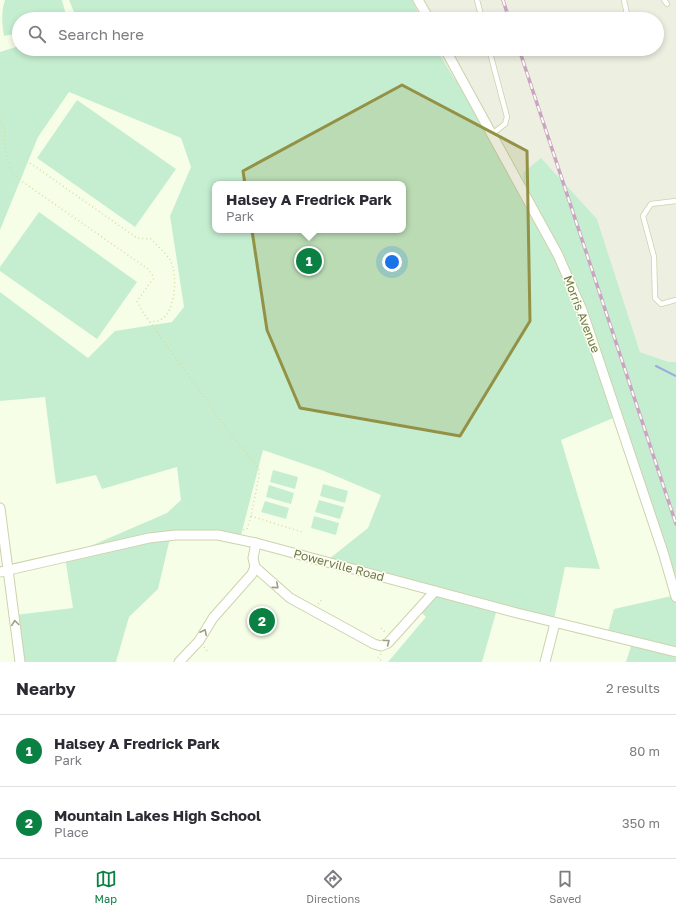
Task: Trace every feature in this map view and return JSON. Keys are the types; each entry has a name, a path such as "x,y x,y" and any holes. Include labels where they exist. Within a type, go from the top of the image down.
{"street":[{"path":"418,0 425,12"},
{"name":"Morris Avenue","path":"449,56 558,255 582,310 663,552 676,597"},
{"path":"0,508 4,571 20,662"},
{"name":"Powerville Road","path":"4,571 149,538 176,535 218,535 256,543 555,623 676,652"},
{"path":"179,662 199,641 213,618 252,574 256,543"},
{"path":"254,567 290,598 374,644 381,646 388,643 435,591"},
{"path":"545,662 555,623"}],"lane":[{"path":"477,0 480,12"},
{"path":"624,0 627,12"},
{"path":"491,56 507,118 505,124 492,134"},
{"path":"676,201 651,204 644,216 654,257 655,298 661,304 676,300"}],"path":[{"path":"0,122 5,129 4,145 11,171 20,180 148,269 153,276 153,279 137,302 224,425 259,469 251,516 247,529 243,530 242,535"},
{"path":"30,162 138,238 151,239 170,260 175,288 173,302 166,315 160,320 150,322"},
{"path":"251,516 302,532"},
{"path":"314,608 323,598"},
{"path":"381,628 389,636"},
{"path":"202,646 209,653"},
{"path":"382,654 378,658 383,662"}],"highlighted area":[{"path":"402,85 527,151 530,321 460,436 300,408 267,330 243,171"}],"shaded area":[{"path":"412,0 676,0 676,362 669,362 640,352 597,219 526,202 440,56 664,56 664,12 418,12"}],"green space":[{"path":"5,0 62,0 65,12 12,12 12,34 4,36 2,18"},
{"path":"69,0 412,0 418,12 74,12"},
{"path":"12,48 12,56 440,56 456,81 467,79 525,200 523,173 541,158 597,219 640,352 669,362 676,362 676,587 618,416 561,440 600,569 565,567 553,624 497,609 482,662 388,662 426,617 422,613 435,591 329,559 368,528 381,495 324,471 263,450 241,535 206,531 188,531 171,534 158,589 129,617 116,662 21,662 15,615 73,608 65,557 167,513 181,500 177,467 102,489 96,475 56,484 45,397 0,401 0,292 88,358 115,331 172,322 184,307 170,216 191,167 181,138 69,92 38,137 0,230 0,52"},
{"path":"77,100 176,169 135,227 37,158"},
{"path":"39,212 137,282 97,339 0,271 0,267"},
{"path":"273,470 298,477 295,489 270,482"},
{"path":"323,484 348,491 345,503 320,496"},
{"path":"269,485 294,493 291,504 266,497"},
{"path":"319,500 344,507 340,519 315,512"},
{"path":"265,501 289,508 286,519 261,512"},
{"path":"314,516 339,523 336,535 311,528"},
{"path":"676,595 676,662 626,662 633,640 607,635 614,609"}],"waterway":[{"path":"656,366 676,376"}],"railway":[{"path":"503,0 507,12"},
{"path":"521,56 676,524"}],"place":[{"name":"Halsey A Fredrick Park","path":"309,261"},
{"name":"Mountain Lakes High School","path":"262,621"}]}
